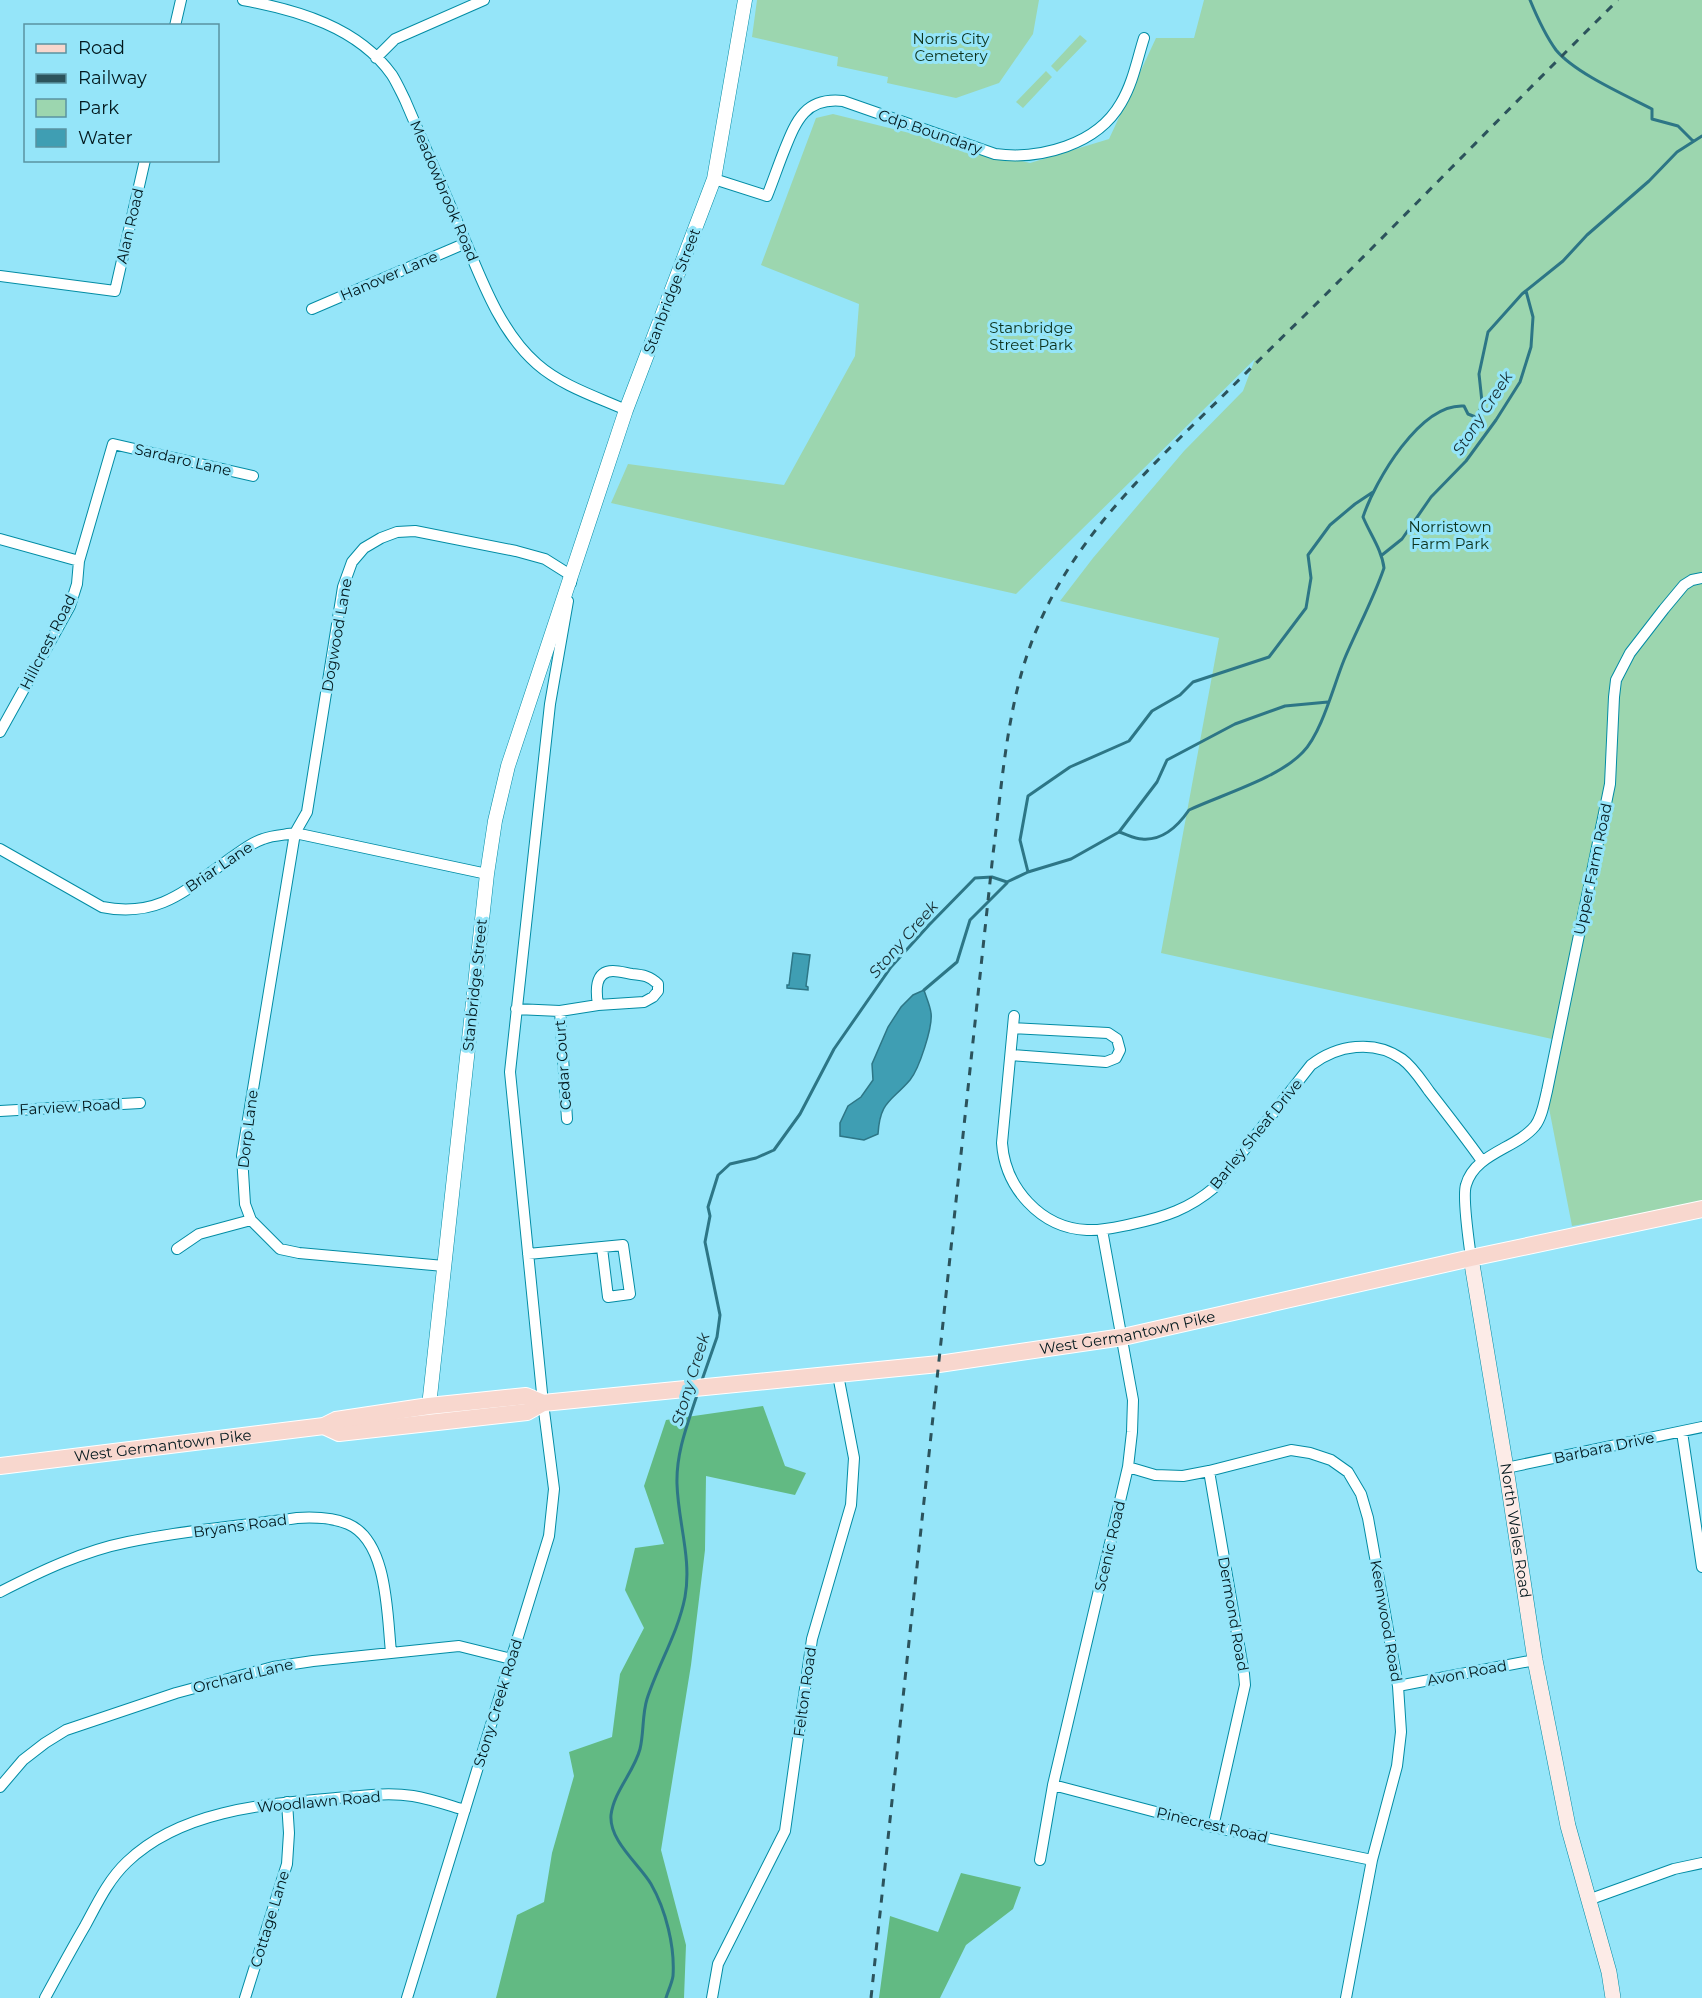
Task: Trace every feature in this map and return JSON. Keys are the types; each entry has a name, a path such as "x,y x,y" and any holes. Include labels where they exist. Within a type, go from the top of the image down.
{"main road":[{"name":"West Germantown Pike","path":"324,1426 339,1433 527,1412 543,1403 939,1364 1123,1337 1471,1258 1702,1209"},
{"name":"North Wales Road","path":"1471,1258 1535,1660 1568,1826 1609,1972 1612,1998"},
{"name":"West Germantown Pike","path":"0,1466 324,1426 336,1420 429,1406 526,1396 543,1403"}],"street":[{"path":"175,24 181,0"},
{"name":"Meadowbrook Road","path":"243,0 314,18 354,38 391,74 405,100 489,296 521,348 539,366 556,377 626,410"},
{"path":"376,58 395,39 484,0"},
{"name":"Stanbridge Street","path":"429,1406 487,874 495,821 508,766 626,410 714,179 745,0"},
{"name":"Cdp Boundary","path":"714,179 767,196 796,121 816,104 833,100 843,101 995,154 1020,155 1048,152 1064,147 1077,142 1100,126 1120,105 1130,86 1144,38"},
{"name":"Alan Road","path":"0,276 115,291 145,162"},
{"name":"Hanover Lane","path":"312,309 466,243"},
{"name":"Sardaro Lane","path":"113,444 253,476"},
{"name":"Hillcrest Road","path":"0,732 70,606 77,584 78,561 113,444"},
{"name":"Dogwood Lane","path":"295,833 307,812 343,587 352,562 364,548 397,532 415,531 516,550 545,559 572,576"},
{"path":"0,539 78,561"},
{"name":"Stanbridge Street","path":"543,1403 510,1072 550,704 572,576"},
{"name":"Upper Farm Road","path":"1482,1161 1525,1135 1537,1123 1544,1105 1610,784 1616,680 1630,653 1684,585 1702,578"},
{"name":"Briar Lane","path":"0,849 102,906 120,910 138,910 173,898 263,838 295,833 487,874"},
{"name":"Dorp Lane","path":"251,1220 245,1204 242,1156 295,833"},
{"path":"516,1009 560,1011 598,1005 644,1002 658,991 658,984 652,978 643,975 606,972 599,978 596,987 598,1005"},
{"name":"Cedar Court","path":"560,1011 567,1119"},
{"name":"Barley Sheaf Drive","path":"1014,1016 1002,1143 1006,1166 1018,1191 1033,1207 1044,1216 1066,1226 1102,1230 1172,1214 1207,1194 1215,1187 1311,1065 1322,1057 1357,1046 1382,1050 1402,1059 1421,1080 1482,1161"},
{"path":"1011,1055 1106,1062 1116,1058 1119,1050 1117,1039 1108,1033 1013,1028"},
{"name":"Farview Road","path":"0,1111 140,1103"},
{"name":"North Wales Road","path":"1471,1258 1466,1185 1473,1170 1482,1161"},
{"path":"177,1250 199,1234 251,1220 280,1249 299,1253 444,1266"},
{"name":"Scenic Road","path":"1040,1860 1053,1785 1128,1467 1132,1432 1133,1400 1102,1230"},
{"path":"528,1254 623,1245 630,1294 608,1297 602,1248"},
{"name":"Felton Road","path":"712,1998 718,1964 785,1831 812,1639 851,1505 854,1458 838,1375"},
{"name":"Stony Creek Road","path":"407,1998 549,1536 554,1489 543,1403"},
{"name":"Barbara Drive","path":"1506,1468 1702,1427"},
{"path":"1682,1432 1702,1567"},
{"name":"Keenwood Road","path":"1128,1467 1155,1475 1183,1476 1291,1450 1310,1452 1331,1460 1348,1472 1361,1494 1368,1518 1398,1686 1401,1732 1396,1766 1372,1860 1346,1998"},
{"name":"Dermond Road","path":"1209,1471 1245,1685 1213,1827"},
{"name":"Bryans Road","path":"0,1592 34,1574 80,1556 127,1542 318,1517 350,1524 363,1536 372,1550 381,1567 392,1652"},
{"name":"Orchard Lane","path":"0,1787 23,1760 66,1730 176,1693 273,1667 459,1646 511,1659"},
{"name":"Avon Road","path":"1398,1686 1535,1660"},
{"name":"Pinecrest Road","path":"1053,1785 1213,1827 1372,1860"},
{"name":"Woodlawn Road","path":"45,1998 107,1887 127,1862 177,1829 207,1818 288,1802 379,1795 411,1796 465,1810"},
{"name":"Cottage Lane","path":"245,1998 287,1864 288,1802"},
{"path":"1588,1900 1674,1869 1702,1863"}],"green space":[{"name":"Norris City Cemetery","path":"757,0 1039,0 1033,34 999,83 956,98 887,83 888,77 837,66 838,57 752,37"},
{"name":"Norristown Farm Park","path":"1204,0 1702,0 1702,1203 1572,1226 1548,1103 1561,1041 1161,953 1219,638 1060,601 1093,558 1184,451 1243,391 1255,359 1016,594 611,503 628,464 784,485 855,356 859,304 761,265 816,118 833,114 1030,163 1109,139 1156,38 1194,38"},
{"path":"1080,35 1087,41 1057,72 1051,66"},
{"path":"1046,71 1052,77 1023,108 1016,102"},
{"path":"763,1406 785,1466 806,1473 795,1495 706,1476 705,1550 691,1665 661,1850 686,1945 684,1998 496,1998 517,1915 544,1902 552,1853 574,1776 569,1752 612,1737 620,1674 644,1628 625,1590 635,1548 664,1544 644,1486 666,1420"},
{"path":"961,1873 1021,1887 1013,1909 966,1945 940,1998 879,1998 890,1916 938,1932"}],"water":[{"path":"793,953 810,955 806,986 808,990 787,988"},
{"path":"924,990 930,1010 930,1028 914,1075 884,1108 878,1134 864,1140 840,1136 840,1123 848,1106 861,1097 873,1080 872,1064 888,1027 901,1007 913,995"}],"waterway":[{"path":"1530,0 1548,38 1564,59 1601,83 1652,109 1652,119 1678,126 1693,141"},
{"name":"Stony Creek","path":"702,1380 717,1337 720,1315 705,1242 710,1216 708,1207 718,1175 730,1164 756,1158 774,1150 800,1114 834,1049 891,967 975,878 992,877 1007,882 1028,872 1071,859 1119,832 1139,839 1157,838 1175,827 1189,810 1265,778 1280,770 1303,752 1316,733 1344,660 1384,568 1378,548 1363,517 1389,465 1416,430 1431,417 1448,408 1464,406 1468,414 1478,418 1482,402 1479,374 1488,332 1522,294 1563,261 1587,235 1649,181 1677,152 1702,136"},
{"name":"Stony Creek","path":"1382,555 1402,539 1431,497 1466,461 1520,382 1531,347 1533,317 1526,291"},
{"name":"Stony Creek","path":"1028,872 1020,840 1028,796 1070,767 1129,741 1152,711 1180,695 1193,682 1269,657 1306,608 1311,578 1308,555 1330,525 1373,492"},
{"name":"Stony Creek","path":"1119,832 1157,782 1167,760 1235,724 1285,706 1328,702"},
{"name":"Stony Creek","path":"924,990 957,962 970,920 1007,883"},
{"name":"Stony Creek","path":"666,1998 672,1979 673,1965 671,1941 665,1917 651,1884 615,1834 611,1815 616,1798 640,1749 647,1699 678,1623 685,1597 687,1569 677,1472 683,1438 698,1392"}],"railway":[{"path":"871,1998 993,854 1013,708 1028,651 1053,595 1069,568 1086,542 1126,494 1169,448 1344,276 1618,0"}],"park label":[{"name":"Stanbridge Street Park","path":"1031,336"}]}
